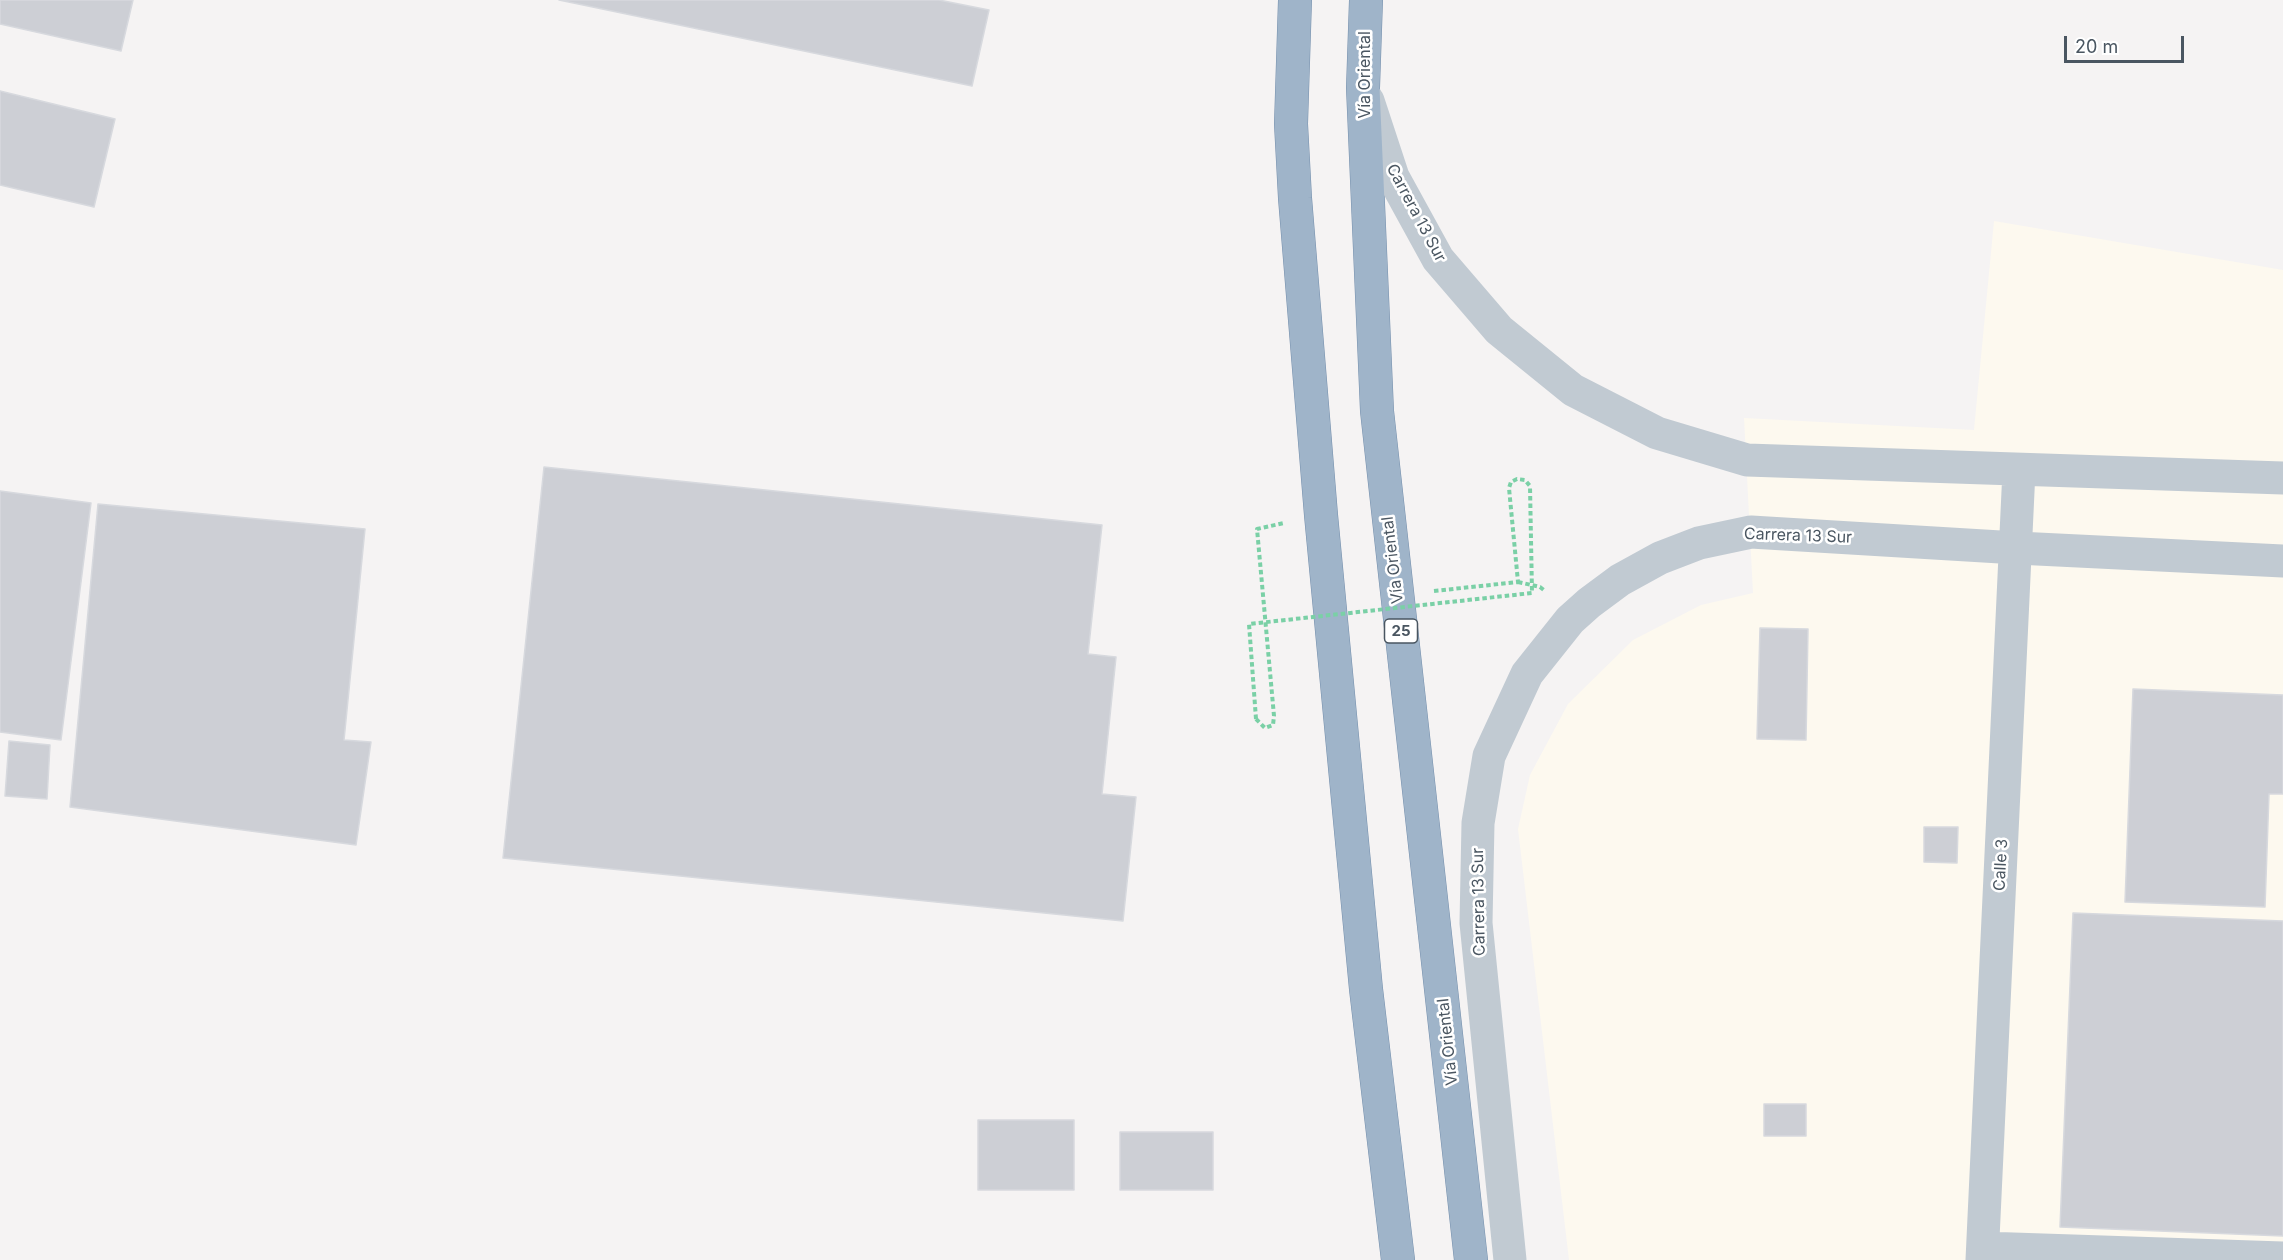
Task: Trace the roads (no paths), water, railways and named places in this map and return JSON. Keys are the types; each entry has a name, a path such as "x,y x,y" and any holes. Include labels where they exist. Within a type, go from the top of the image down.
{"highway":[{"path":"1295,0 1291,124 1294,198 1321,515 1366,989 1398,1260"},
{"name":"Vía Oriental","path":"1366,0 1363,88 1377,411 1471,1260"}],"street":[{"name":"Carrera 13 Sur","path":"1363,88 1393,177 1438,259 1499,330 1573,390 1657,434 1747,460 2283,478"},
{"name":"Calle 3","path":"1982,1254 2019,470"},
{"name":"Carrera 13 Sur","path":"1510,1260 1476,923 1478,824 1489,756 1527,674 1570,620 1620,580 1660,558 1699,543 1751,532 2017,549 2283,561"},
{"path":"1982,1254 2283,1258"}]}
